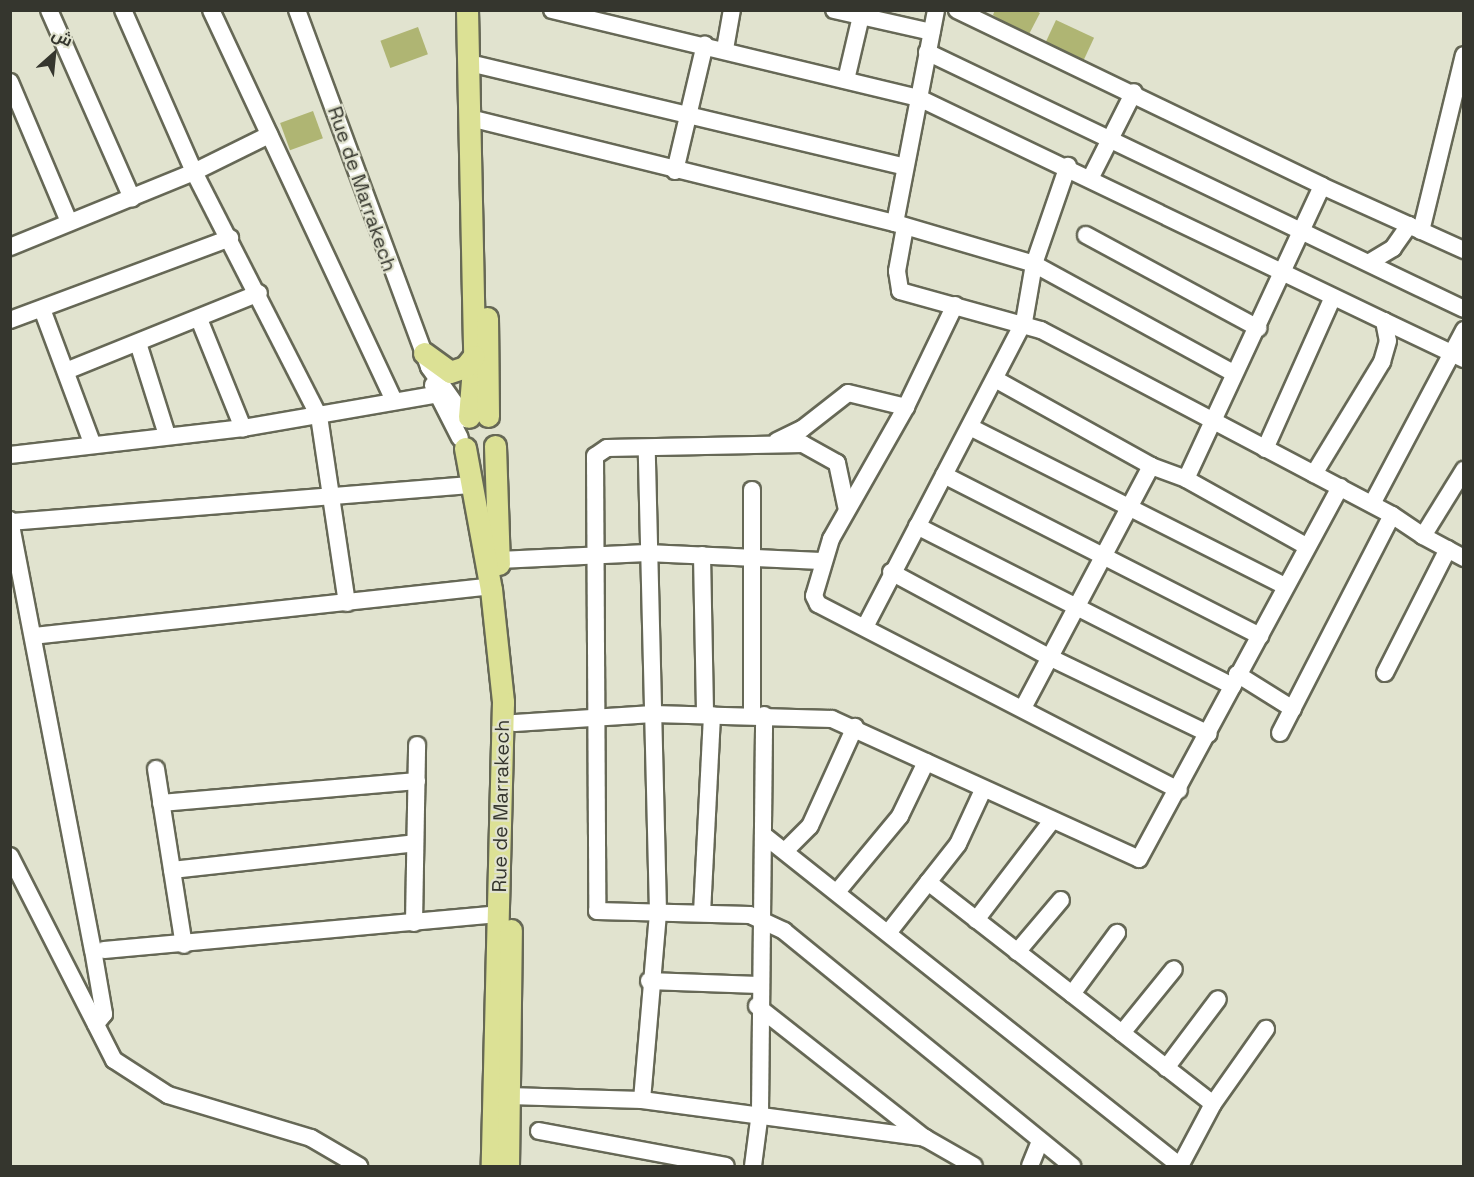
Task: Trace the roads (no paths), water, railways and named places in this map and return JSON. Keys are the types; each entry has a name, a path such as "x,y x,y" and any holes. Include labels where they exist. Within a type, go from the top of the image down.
{"main road":[{"path":"467,10 474,356 470,428"},
{"path":"476,10 478,120 470,428 480,454 495,446"},
{"path":"427,360 450,372 465,367 474,356"},
{"name":"Rue de Marrakech","path":"492,1167 502,702 491,586 472,484 470,428 499,430 495,446 499,560 515,723 508,1167"}],"street":[{"path":"49,10 132,198"},
{"path":"123,10 194,172 259,293 319,416 334,495 347,603"},
{"path":"211,10 394,401"},
{"name":"Rue de Marrakech","path":"297,10 427,360 435,394 470,428"},
{"path":"552,10 705,44 919,98 1091,177 1332,299 1458,357"},
{"path":"725,49 732,10"},
{"path":"834,10 932,32"},
{"path":"936,10 906,166 897,287 955,305 1024,322 1372,504 1464,558"},
{"path":"957,10 1134,92 1322,186 1464,250"},
{"path":"846,80 861,16"},
{"path":"675,171 705,44"},
{"path":"927,52 1304,229 1464,309"},
{"path":"1370,262 1393,248 1415,228 1464,55"},
{"path":"478,65 689,112 906,166"},
{"path":"10,82 69,222"},
{"path":"1091,177 1134,92"},
{"path":"478,120 675,171 900,225 1034,264 1233,373"},
{"path":"10,247 194,172 269,135"},
{"path":"866,625 891,572 1024,322 1034,264 1068,166"},
{"path":"1186,479 1233,373 1284,275 1322,186"},
{"path":"1086,235 1258,328"},
{"path":"10,320 230,238"},
{"path":"66,370 199,319 259,293"},
{"path":"1265,449 1332,299"},
{"path":"955,305 906,407 847,510 821,561 813,590 818,604 866,625 1179,790"},
{"path":"42,309 92,443"},
{"path":"199,319 243,428"},
{"path":"1314,474 1382,362 1388,341 1384,321"},
{"path":"1372,504 1458,357 1464,330"},
{"path":"138,343 167,435"},
{"name":"Rue de Marrakech","path":"427,360 470,428"},
{"path":"995,379 1151,466 1186,479 1306,546"},
{"path":"774,442 802,429 848,393 906,407"},
{"path":"10,454 92,443 243,428 435,394"},
{"path":"970,427 1285,586"},
{"path":"847,510 832,456 803,444 774,442 647,449 607,448 595,456 597,911 702,913 764,920 784,931 1072,1167"},
{"path":"642,1100 649,981 658,912 646,553 647,449"},
{"path":"1023,708 1151,466"},
{"path":"1424,536 1464,470"},
{"path":"944,475 1260,636"},
{"path":"96,1024 104,1014 11,521 472,484"},
{"path":"515,723 597,715 813,716 855,727 1051,822 1139,859 1179,790 1306,546 1340,487"},
{"path":"752,490 758,715 766,837 764,920 758,985 759,1119 753,1167"},
{"path":"1280,733 1392,515"},
{"path":"917,526 1077,607 1293,709"},
{"path":"1385,673 1448,549"},
{"path":"499,560 646,553 753,556 821,561"},
{"path":"702,555 709,715 702,913"},
{"path":"891,572 1051,658 1209,734"},
{"path":"33,636 491,586"},
{"path":"785,851 810,826 855,727"},
{"path":"414,923 417,745"},
{"path":"837,892 900,816 926,762"},
{"path":"156,769 183,945"},
{"path":"161,803 417,781"},
{"path":"888,933 958,844 983,790"},
{"path":"976,920 1051,822"},
{"path":"766,837 1180,1166 1213,1104 1266,1029"},
{"path":"172,870 415,843"},
{"path":"10,855 114,1060 151,1087 311,1138 359,1167"},
{"path":"927,882 1213,1104"},
{"path":"1017,952 1061,900"},
{"path":"104,950 183,945 498,914"},
{"path":"1072,994 1117,933"},
{"path":"1122,1033 1174,969"},
{"path":"649,981 758,985"},
{"path":"1166,1068 1218,999"},
{"path":"758,1006 925,1138 974,1167"},
{"path":"510,1096 642,1100 759,1119 925,1138"},
{"path":"539,1131 726,1167"},
{"path":"1030,1167 1040,1142"}]}
